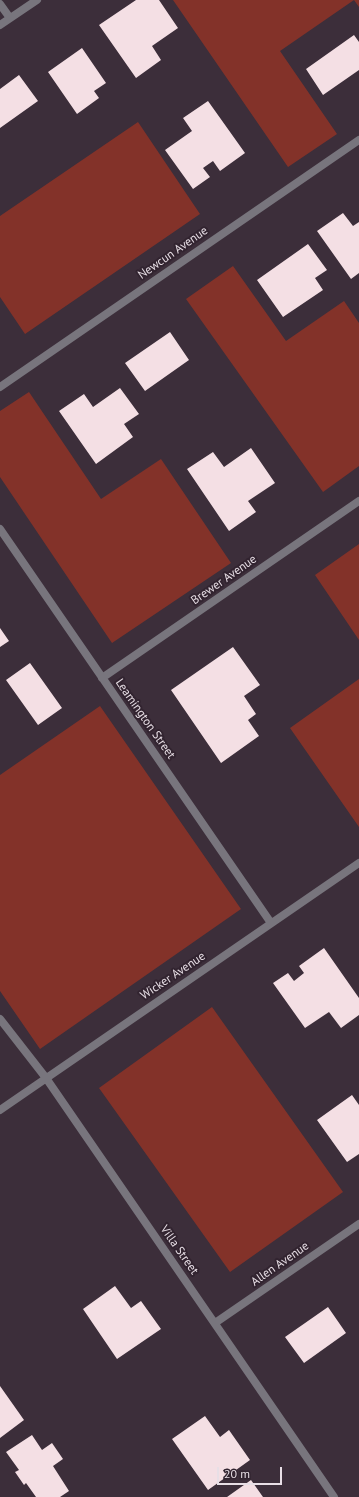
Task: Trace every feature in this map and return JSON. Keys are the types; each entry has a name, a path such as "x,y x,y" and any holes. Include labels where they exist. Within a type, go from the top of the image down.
{"street":[{"path":"0,25 37,0"},
{"path":"0,4 10,18"},
{"name":"Newcun Avenue","path":"0,387 359,140"},
{"name":"Brewer Avenue","path":"102,678 359,501"},
{"name":"Leamington Street","path":"0,529 271,923"},
{"name":"Wicker Avenue","path":"0,1110 359,863"},
{"name":"Villa Street","path":"0,1019 46,1078 334,1497"},
{"name":"Allen Avenue","path":"215,1323 359,1224"}],"shaded area":[{"path":"173,0 354,0 280,51 337,134 288,167"},
{"path":"354,0 359,0 359,7"},
{"path":"138,122 200,214 25,334 0,297 0,216"},
{"path":"233,266 286,341 344,301 359,323 359,466 323,492 186,299"},
{"path":"29,392 101,499 161,459 231,563 112,643 0,477 0,411"},
{"path":"359,544 359,640 315,575"},
{"path":"359,679 359,827 290,728"},
{"path":"100,706 241,909 40,1049 0,991 0,775"},
{"path":"212,1007 343,1192 230,1272 99,1088"}],"building":[{"path":"136,0 159,0 178,28 152,46 161,60 136,78 99,25"},
{"path":"354,35 359,42 359,70 323,95 306,69"},
{"path":"82,48 106,83 94,91 99,98 77,114 48,72"},
{"path":"19,75 38,101 0,128 0,89"},
{"path":"208,101 245,153 220,171 213,161 203,168 210,177 193,189 165,150 192,131 183,118"},
{"path":"343,213 353,226 359,222 359,273 351,279 317,231"},
{"path":"308,244 327,270 315,278 323,290 283,317 257,280"},
{"path":"170,332 189,360 145,391 125,363"},
{"path":"120,388 139,414 124,424 133,437 96,464 59,411 84,394 93,407"},
{"path":"251,448 275,483 248,501 256,512 229,531 187,469 213,452 224,467"},
{"path":"0,628 9,641 0,647"},
{"path":"233,647 260,685 244,696 256,714 248,720 259,736 221,763 171,690"},
{"path":"30,663 62,708 38,725 6,680"},
{"path":"324,948 359,998 359,1015 341,1028 329,1012 305,1028 273,983 288,973 294,981 304,973 299,966"},
{"path":"352,1095 359,1105 359,1154 347,1162 317,1120"},
{"path":"115,1286 131,1308 141,1301 161,1329 117,1359 83,1309"},
{"path":"328,1307 346,1333 304,1363 285,1337"},
{"path":"0,1386 24,1420 0,1438"},
{"path":"205,1416 220,1437 229,1430 250,1460 208,1490 172,1439"},
{"path":"32,1435 42,1450 52,1443 63,1459 53,1466 69,1491 60,1497 36,1497 26,1483 24,1485 15,1472 19,1470 6,1452"},
{"path":"251,1480 263,1497 227,1497"}]}
